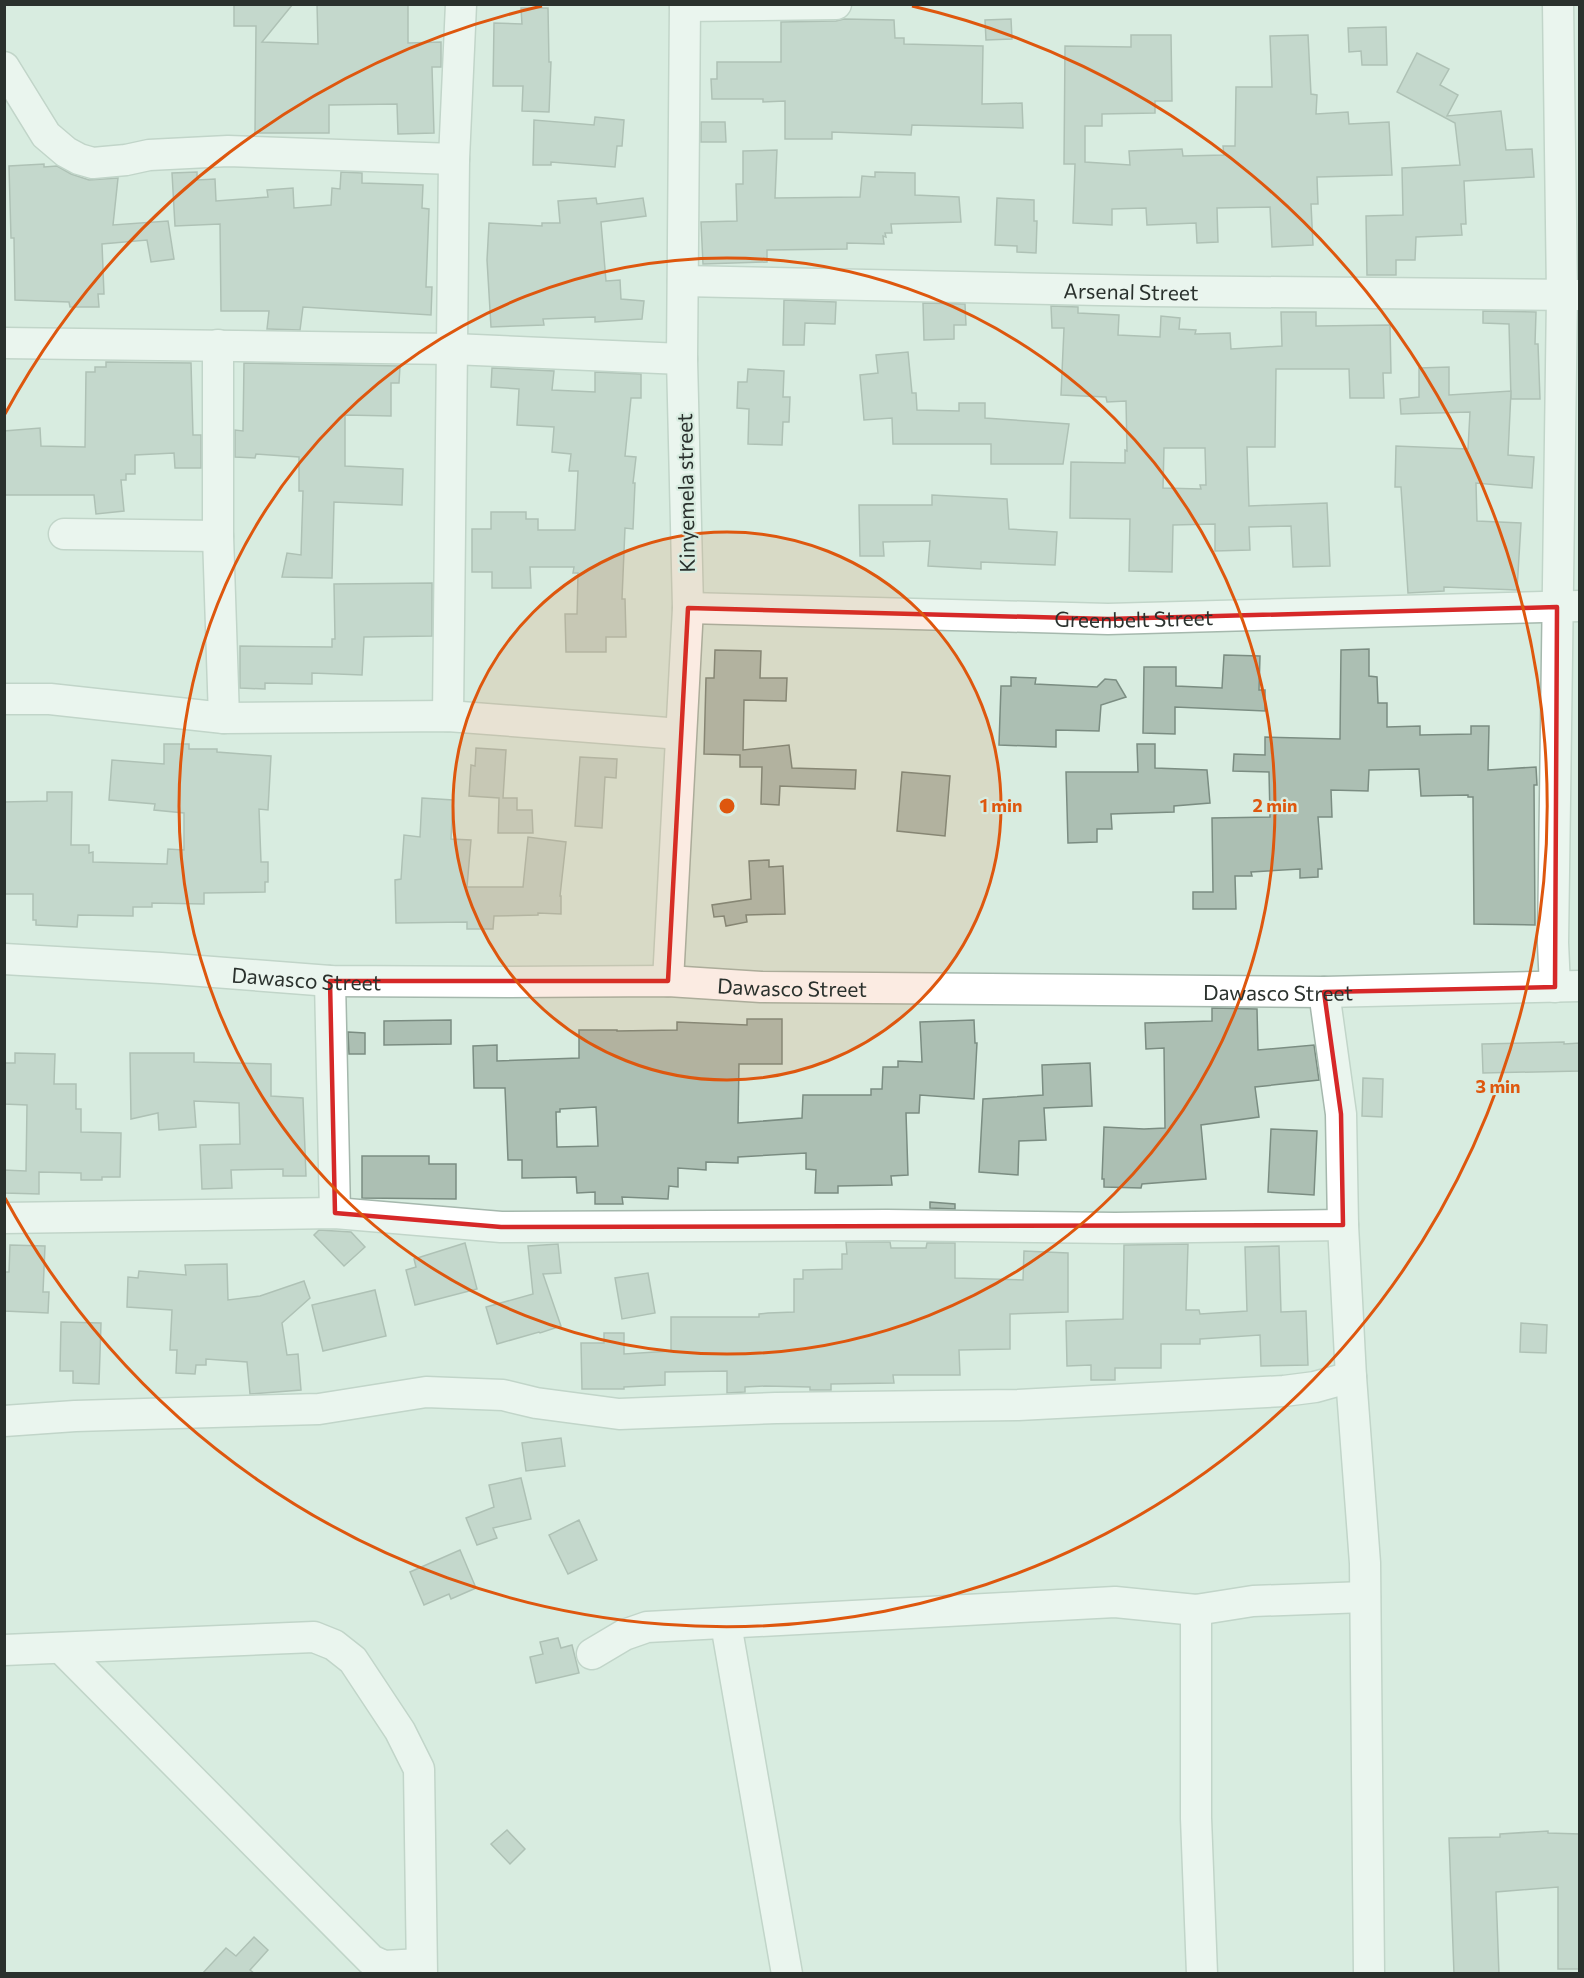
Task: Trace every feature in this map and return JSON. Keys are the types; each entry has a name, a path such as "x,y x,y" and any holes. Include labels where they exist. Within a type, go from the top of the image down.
{"street":[{"path":"448,716 454,159 461,4"},
{"path":"685,5 836,4"},
{"path":"1558,4 1571,295 1561,459 1568,607 1553,943 1567,987"},
{"name":"Kinyemela street","path":"668,981 688,608 682,358 685,5"},
{"path":"4,67 46,135 66,152 93,163 149,155 228,150 454,159"},
{"name":"Arsenal Street","path":"683,281 1150,291 1571,295"},
{"path":"4,343 453,349 682,358"},
{"path":"218,345 218,536 224,718"},
{"path":"64,534 218,536"},
{"name":"Greenbelt Street","path":"688,608 1108,619 1568,607"},
{"path":"4,699 50,699 224,718 448,716 680,734"},
{"name":"Dawasco Street","path":"4,960 330,981 668,981 761,987 1324,992 1567,987"},
{"path":"330,981 335,1213"},
{"path":"1324,992 1341,1114 1343,1225 1351,1377 1365,1563 1369,1974"},
{"path":"4,1218 335,1213 501,1227 887,1225 1114,1228 1343,1225"},
{"path":"4,1421 75,1416 319,1408 426,1392 503,1395 536,1403 619,1414 776,1408 1018,1405 1284,1391 1315,1387 1351,1377"},
{"path":"592,1654 624,1635 647,1627 1115,1602 1196,1610 1253,1601 1365,1597"},
{"path":"1196,1610 1196,1818 1202,1974"},
{"path":"726,1624 787,1974"},
{"path":"4,1650 314,1637 334,1645 353,1660 400,1731 419,1769 421,1969 384,1966 370,1960 61,1648"}],"highlighted area":[{"path":"1557,607 1555,987 1324,992 1341,1114 1343,1225 501,1227 335,1213 330,981 668,981 688,608 1108,619"}],"building":[{"path":"234,4 293,4 262,42 318,44 317,4 408,4 408,43 441,42 441,67 432,67 434,133 398,134 397,104 329,105 329,133 255,133 256,26 234,26"},
{"path":"521,8 548,8 549,62 551,62 549,112 522,111 523,86 493,86 494,23 522,24"},
{"path":"844,19 894,20 895,38 904,38 904,44 983,46 982,104 1022,103 1023,128 912,125 911,135 832,132 832,139 785,139 785,101 712,99 711,79 717,79 717,62 781,62 781,22"},
{"path":"1011,19 1012,39 986,40 985,20"},
{"path":"1386,27 1387,65 1362,65 1361,51 1349,52 1348,28"},
{"path":"1131,35 1171,35 1172,101 1155,101 1155,113 1102,114 1102,126 1085,126 1085,162 1130,165 1129,151 1182,149 1183,156 1224,155 1223,146 1235,146 1236,87 1272,87 1270,36 1308,35 1311,94 1317,95 1316,114 1348,112 1349,124 1389,122 1392,175 1317,177 1318,204 1311,204 1313,245 1272,247 1270,207 1217,208 1218,242 1197,243 1196,223 1147,225 1146,208 1112,209 1112,225 1073,223 1075,164 1064,164 1065,46 1131,47"},
{"path":"1417,53 1449,69 1440,85 1458,95 1447,116 1501,111 1506,150 1532,149 1534,177 1464,181 1466,224 1461,224 1462,235 1416,237 1415,260 1396,260 1396,275 1367,275 1366,216 1403,215 1402,168 1460,165 1455,123 1397,92"},
{"path":"595,117 624,120 622,146 617,146 615,167 551,162 551,165 533,165 534,120 594,125"},
{"path":"701,122 725,122 726,142 701,142"},
{"path":"777,150 775,198 860,197 862,176 875,177 875,172 915,173 915,195 959,197 961,222 891,224 892,233 885,233 884,244 847,243 847,249 767,250 767,262 703,264 701,222 737,221 736,184 743,184 743,151"},
{"path":"44,164 44,167 57,166 89,180 118,178 113,225 168,221 174,259 151,262 147,240 102,244 104,294 98,294 99,307 70,307 69,302 15,300 9,166"},
{"path":"197,172 197,180 215,179 216,201 268,197 267,190 293,188 294,208 331,205 332,188 340,189 341,172 362,173 362,183 423,185 422,208 429,209 426,287 432,287 431,315 303,307 300,330 267,329 269,311 221,311 220,224 175,226 172,173"},
{"path":"596,198 597,204 643,198 646,216 601,222 606,281 620,280 621,299 644,301 642,319 595,322 595,317 543,319 544,325 491,327 487,260 489,223 542,226 542,223 560,223 558,201"},
{"path":"997,198 1034,200 1034,221 1037,221 1036,253 1017,252 1017,246 995,245"},
{"path":"784,300 836,302 835,324 805,323 804,345 783,345"},
{"path":"923,303 965,304 966,325 954,325 954,339 924,340"},
{"path":"1051,306 1078,307 1078,313 1119,315 1118,335 1160,337 1161,316 1180,318 1179,329 1196,330 1195,334 1230,333 1231,349 1282,346 1281,312 1316,312 1316,326 1390,325 1391,373 1383,373 1384,398 1350,398 1349,369 1276,369 1275,447 1247,447 1249,506 1327,503 1330,566 1293,567 1291,526 1249,527 1250,550 1215,551 1215,524 1173,525 1172,572 1129,571 1130,519 1070,518 1071,462 1125,463 1125,450 1127,451 1126,401 1107,402 1106,397 1061,395 1064,328 1052,328","holes":["1164,448 1205,448 1206,485 1200,485 1201,489 1163,488"]},
{"path":"1483,311 1536,312 1535,344 1538,344 1540,399 1511,399 1509,324 1483,323"},
{"path":"908,352 912,393 916,393 917,410 959,411 959,403 985,403 985,418 1069,424 1063,464 991,464 991,444 893,444 892,418 864,420 860,375 878,373 876,355"},
{"path":"106,362 191,363 193,435 201,435 201,468 175,468 174,453 135,455 135,474 126,474 126,480 121,480 124,511 96,514 94,495 4,495 4,431 40,428 41,446 85,447 86,372 95,372 95,367 106,367"},
{"path":"244,363 400,366 399,383 391,383 391,416 345,415 345,466 403,469 402,505 334,502 332,578 282,577 287,553 301,555 303,491 299,491 299,457 256,454 255,458 235,457 235,430 243,431"},
{"path":"1449,367 1449,395 1511,391 1508,455 1534,457 1532,488 1476,483 1477,521 1521,523 1517,590 1444,587 1444,591 1408,593 1401,487 1395,487 1396,446 1468,449 1470,412 1401,414 1400,399 1419,397 1419,368"},
{"path":"492,368 554,371 552,390 595,392 595,372 641,374 641,398 631,398 625,456 636,457 633,483 635,483 633,529 625,528 622,599 625,599 626,637 606,637 606,652 566,652 565,614 577,614 578,573 573,573 574,567 530,567 531,588 492,588 492,572 472,572 472,529 491,529 491,512 526,512 526,519 538,519 538,530 575,530 578,471 569,471 571,454 552,452 554,427 517,425 519,389 491,387"},
{"path":"748,369 784,371 783,397 790,397 789,422 783,422 782,445 748,444 749,409 737,408 738,382 747,382"},
{"path":"932,495 1007,499 1009,529 1057,532 1055,565 981,562 981,569 928,566 930,541 883,542 884,556 860,556 859,505 932,505"},
{"path":"432,583 432,636 364,637 362,675 312,673 312,684 265,683 265,689 240,688 240,646 332,647 332,639 335,639 334,584"},
{"path":"1369,649 1369,676 1377,677 1378,703 1387,703 1387,727 1420,726 1420,735 1471,734 1471,726 1489,726 1488,770 1536,767 1537,785 1534,785 1535,925 1474,924 1473,797 1468,797 1468,795 1421,796 1419,769 1369,770 1368,791 1331,790 1332,817 1318,817 1322,869 1318,869 1318,877 1300,878 1300,869 1251,872 1252,876 1235,876 1236,909 1193,909 1193,892 1213,892 1212,818 1270,817 1269,772 1233,771 1234,754 1265,755 1265,737 1340,739 1341,650"},
{"path":"715,650 761,651 760,678 787,678 786,701 744,700 743,750 789,745 792,768 856,770 855,789 780,786 779,805 761,804 762,767 740,767 740,755 704,754 706,678 714,678"},
{"path":"1224,655 1260,656 1259,690 1265,690 1265,711 1175,707 1175,734 1143,733 1144,667 1176,667 1176,686 1222,688"},
{"path":"1011,677 1036,678 1035,684 1097,687 1105,679 1116,680 1126,697 1101,705 1099,731 1056,730 1056,747 999,745 1001,686 1011,686"},
{"path":"164,744 189,744 189,749 217,749 217,752 271,756 268,810 259,809 261,862 268,862 268,882 265,882 265,892 204,893 204,904 152,903 152,907 133,907 133,916 78,915 77,927 36,925 36,920 33,920 33,894 4,894 4,802 47,801 47,792 72,792 71,845 89,845 89,853 93,852 93,862 167,864 168,849 184,850 184,813 154,810 155,804 109,800 112,760 164,764"},
{"path":"1137,744 1155,744 1155,768 1207,770 1210,803 1174,806 1174,812 1111,814 1112,829 1097,829 1097,842 1068,843 1066,772 1138,772"},
{"path":"476,748 506,750 503,798 517,798 517,810 532,810 533,833 498,833 499,798 469,796 471,765 475,766"},
{"path":"580,757 617,759 616,778 605,777 602,828 575,826"},
{"path":"902,772 950,776 945,836 897,831"},
{"path":"422,798 453,800 451,839 471,840 467,887 523,887 528,837 566,842 560,896 561,914 494,916 493,929 467,929 467,922 396,923 395,880 401,879 404,835 420,837"},
{"path":"769,860 769,867 783,866 785,914 746,915 747,922 726,926 724,916 714,917 712,905 751,899 749,861"},
{"path":"1212,1008 1257,1009 1258,1050 1314,1045 1319,1080 1255,1087 1259,1117 1201,1125 1206,1179 1142,1184 1141,1188 1104,1187 1104,1179 1102,1179 1104,1127 1165,1128 1164,1048 1146,1049 1145,1023 1212,1021"},
{"path":"747,1019 782,1019 782,1064 739,1064 738,1123 802,1118 803,1095 871,1095 871,1089 882,1089 883,1067 898,1067 898,1061 922,1062 920,1022 974,1020 975,1043 977,1043 974,1099 920,1095 919,1113 906,1113 908,1175 891,1176 892,1185 838,1186 838,1193 815,1193 816,1170 806,1169 806,1153 738,1157 738,1163 706,1162 706,1170 678,1168 678,1187 669,1186 668,1199 622,1197 623,1204 595,1204 595,1192 577,1193 576,1177 522,1178 522,1160 508,1160 505,1088 474,1088 473,1046 497,1045 497,1061 579,1058 579,1030 677,1030 677,1022 747,1025","holes":["596,1107 598,1146 557,1147 556,1112 560,1112 560,1109"]},
{"path":"451,1020 451,1044 384,1045 384,1021"},
{"path":"348,1032 365,1033 365,1054 349,1054"},
{"path":"1564,1042 1564,1044 1580,1043 1580,1071 1483,1073 1482,1044"},
{"path":"15,1053 55,1054 54,1084 76,1084 76,1109 81,1109 81,1132 121,1133 120,1177 81,1180 81,1173 39,1172 39,1194 4,1193 4,1170 26,1171 27,1105 4,1104 4,1063 15,1063"},
{"path":"130,1053 194,1053 194,1062 271,1064 271,1096 303,1098 306,1176 283,1176 283,1169 231,1170 232,1188 202,1189 200,1145 240,1144 239,1103 194,1101 196,1127 159,1130 158,1113 131,1119"},
{"path":"1090,1063 1092,1106 1044,1108 1046,1140 1019,1141 1018,1175 979,1172 983,1099 1043,1095 1042,1065"},
{"path":"1363,1078 1383,1079 1382,1117 1362,1116"},
{"path":"1271,1129 1317,1131 1314,1195 1268,1192"},
{"path":"362,1156 429,1156 429,1164 456,1164 456,1199 362,1198"},
{"path":"930,1202 955,1204 955,1209 930,1208"},
{"path":"319,1230 351,1232 365,1247 344,1266 314,1235"},
{"path":"846,1242 890,1242 891,1248 926,1248 927,1243 955,1243 955,1278 1023,1280 1024,1251 1068,1253 1068,1312 1010,1314 1010,1349 959,1350 960,1375 893,1375 894,1383 831,1384 831,1390 765,1386 745,1387 745,1392 727,1393 727,1371 665,1372 665,1385 624,1387 624,1389 582,1389 581,1343 604,1343 604,1333 624,1333 624,1354 671,1351 671,1317 759,1317 759,1314 794,1312 794,1279 803,1279 803,1270 842,1269 842,1254 847,1254"},
{"path":"465,1243 477,1289 415,1305 406,1270 416,1267 414,1259"},
{"path":"558,1244 561,1273 543,1274 561,1326 497,1344 486,1307 533,1294 528,1246"},
{"path":"1188,1244 1186,1310 1199,1310 1200,1314 1247,1311 1245,1247 1279,1246 1281,1312 1306,1311 1308,1365 1261,1366 1260,1335 1200,1339 1200,1344 1161,1344 1161,1368 1115,1368 1115,1380 1091,1380 1091,1365 1067,1366 1066,1321 1123,1319 1124,1245"},
{"path":"10,1245 45,1246 43,1292 49,1292 48,1313 4,1311 5,1272 9,1272"},
{"path":"227,1264 228,1300 260,1296 304,1281 310,1298 282,1323 287,1355 298,1354 301,1390 250,1394 247,1362 206,1359 206,1365 196,1365 195,1374 176,1373 177,1350 170,1350 172,1310 127,1307 128,1277 138,1278 139,1271 186,1275 185,1265"},
{"path":"648,1273 655,1313 622,1319 615,1278"},
{"path":"375,1290 386,1336 323,1351 312,1305"},
{"path":"61,1322 101,1323 99,1384 73,1383 73,1371 60,1371"},
{"path":"1521,1323 1547,1325 1546,1353 1520,1352"},
{"path":"561,1438 565,1466 526,1471 522,1443"},
{"path":"521,1478 531,1519 493,1528 497,1538 477,1545 466,1518 494,1507 489,1485"},
{"path":"579,1520 597,1560 568,1574 549,1535"},
{"path":"460,1550 476,1588 451,1599 449,1594 424,1605 410,1572"},
{"path":"558,1638 561,1648 572,1645 579,1673 536,1683 530,1657 543,1654 540,1642"},
{"path":"507,1830 525,1849 510,1864 491,1844"},
{"path":"1548,1831 1548,1833 1580,1834 1580,1969 1558,1969 1558,1887 1496,1892 1499,1974 1454,1974 1449,1838 1500,1837 1500,1834"},
{"path":"254,1937 268,1950 250,1970 255,1974 202,1974 226,1948 236,1956"}]}
